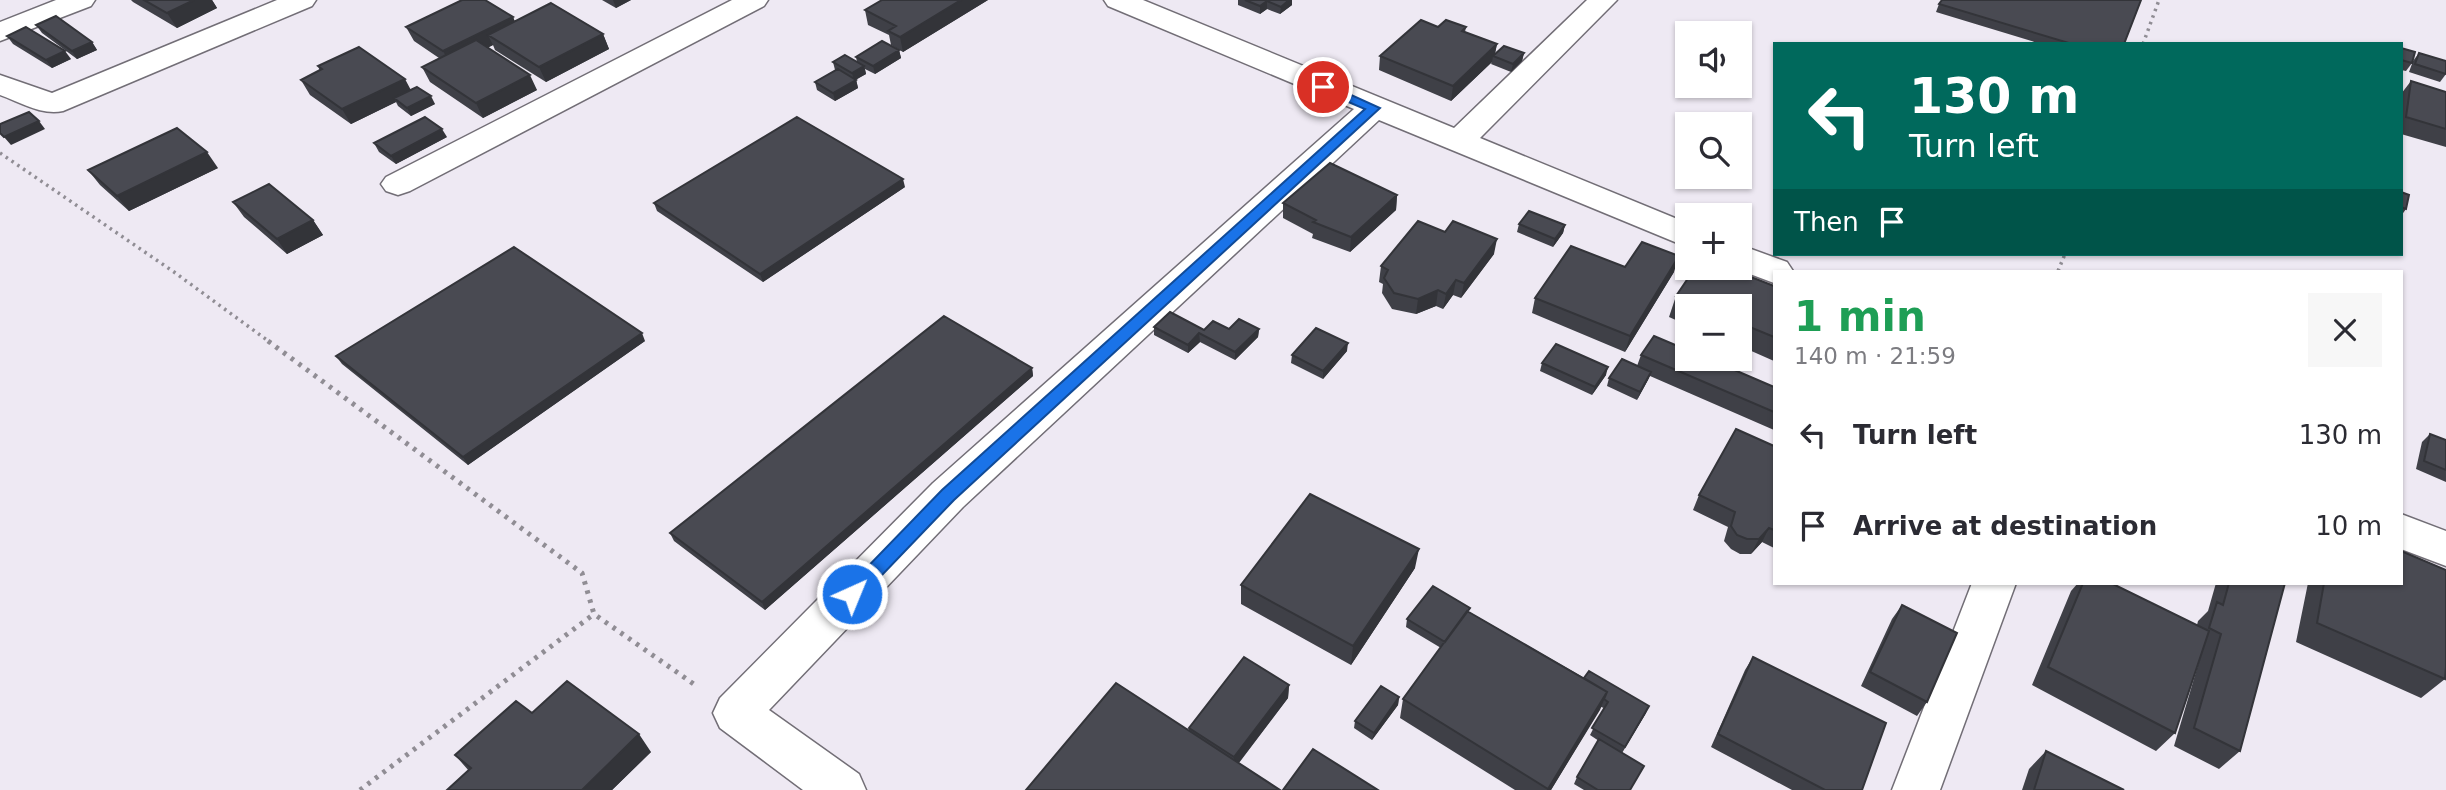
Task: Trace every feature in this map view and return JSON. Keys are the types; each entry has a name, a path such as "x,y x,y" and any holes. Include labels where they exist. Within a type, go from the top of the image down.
{"street":[{"path":"0,32 81,0"},
{"path":"398,184 754,0"},
{"path":"1118,0 1457,143 1675,231"},
{"path":"1457,143 1603,0"},
{"path":"0,84 52,104 286,2"},
{"path":"842,790 736,713 948,495 1374,108"},
{"path":"1752,262 1773,270"},
{"path":"2403,532 2446,549"},
{"path":"1916,790 1993,585"}],"path":[{"path":"2144,42 2159,0"},
{"path":"0,153 174,272 582,573 594,614 736,713"},
{"path":"360,790 594,614"}],"building":[{"path":"144,0 194,0 167,13"},
{"path":"462,0 485,0 513,17 443,51 406,27"},
{"path":"882,0 961,0 900,37 888,31 896,26 865,10"},
{"path":"1245,0 1289,0 1281,7 1267,1 1260,6"},
{"path":"1942,0 2141,0 2125,42 2065,42 1939,4"},
{"path":"551,3 603,34 539,67 488,35"},
{"path":"56,16 92,42 72,51 36,25"},
{"path":"1421,20 1438,27 1446,20 1466,27 1462,31 1497,44 1453,86 1380,56"},
{"path":"26,27 65,51 46,60 7,36"},
{"path":"476,40 530,75 476,103 422,67"},
{"path":"882,41 899,50 873,66 856,57"},
{"path":"1504,46 1524,53 1513,64 1493,56"},
{"path":"359,47 405,79 342,109 301,80 322,69 318,66"},
{"path":"2403,49 2415,52 2412,63 2403,61"},
{"path":"2419,53 2446,61 2446,74 2415,64"},
{"path":"845,55 864,66 852,73 833,62"},
{"path":"838,69 856,80 833,93 815,82"},
{"path":"2411,81 2446,92 2446,129 2406,117"},
{"path":"417,87 431,96 407,108 394,98"},
{"path":"29,112 39,121 4,137 0,133 0,124"},
{"path":"425,117 442,129 391,156 374,143"},
{"path":"797,117 903,179 760,274 654,203"},
{"path":"177,128 207,152 117,196 88,170"},
{"path":"1330,163 1397,195 1351,237 1313,222 1316,220 1283,203"},
{"path":"269,184 313,220 277,239 233,202"},
{"path":"2403,193 2409,195 2406,209 2403,208"},
{"path":"1529,211 1565,225 1555,239 1519,224"},
{"path":"1418,221 1445,232 1453,221 1497,239 1464,283 1456,280 1446,294 1438,290 1418,299 1394,293 1384,278 1388,270 1381,266"},
{"path":"1642,242 1675,254 1675,263 1630,336 1535,298 1571,246 1625,267"},
{"path":"514,247 642,333 463,457 336,356"},
{"path":"1752,277 1773,286 1773,337 1752,328 1752,294 1677,294 1687,280 1752,280"},
{"path":"1170,312 1204,330 1213,321 1229,329 1239,319 1259,329 1235,352 1199,333 1188,345 1154,327"},
{"path":"944,316 1032,368 762,602 670,533"},
{"path":"1316,328 1348,343 1323,371 1292,355"},
{"path":"1654,336 1675,345 1675,370 1641,355"},
{"path":"1556,344 1608,367 1595,387 1542,363"},
{"path":"1622,359 1651,372 1640,392 1609,378"},
{"path":"1678,371 1737,371 1773,387 1773,412"},
{"path":"1736,429 1773,446 1773,530 1769,528 1759,539 1747,539 1737,535 1731,526 1735,512 1699,495"},
{"path":"2430,434 2446,440 2446,470 2424,461"},
{"path":"1310,494 1419,549 1353,646 1241,585"},
{"path":"2403,552 2446,570 2445,679 2317,623 2324,585 2403,585"},
{"path":"2082,585 2115,585 2209,631 2175,733 2048,667"},
{"path":"2228,585 2284,585 2240,751 2194,728 2221,634 2209,628 2217,602 2223,605"},
{"path":"1433,586 1470,608 1445,642 1407,619"},
{"path":"1902,605 1957,633 1927,702 1870,672"},
{"path":"1467,611 1607,692 1548,789 1403,699"},
{"path":"1244,657 1289,685 1234,757 1189,728"},
{"path":"1753,657 1886,723 1862,790 1825,790 1718,734"},
{"path":"1589,671 1649,706 1625,747 1592,728 1608,702 1604,699 1607,692 1584,678"},
{"path":"567,681 639,734 582,790 447,790 471,768 455,755 516,701 532,713"},
{"path":"1116,683 1280,790 1026,790"},
{"path":"1381,686 1399,697 1374,733 1355,721"},
{"path":"1599,739 1644,766 1630,790 1598,790 1577,777"},
{"path":"1313,749 1378,790 1283,790"},
{"path":"2046,751 2124,790 2034,790"}],"route":[{"path":"852,594 948,495 1374,108 1323,87"}]}
